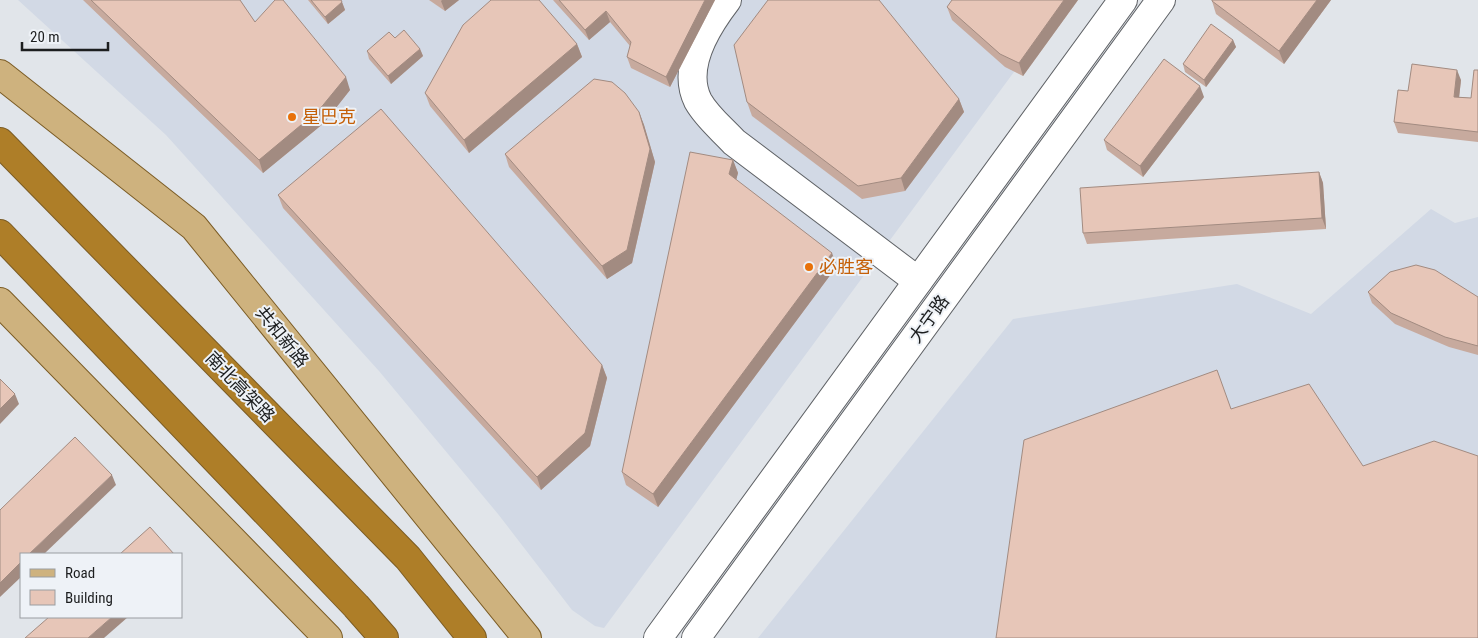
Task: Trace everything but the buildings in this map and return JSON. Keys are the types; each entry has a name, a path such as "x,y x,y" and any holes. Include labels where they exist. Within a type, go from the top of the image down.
{"highway":[{"name":"南北高架路","path":"0,142 408,558 472,638"},
{"path":"0,234 356,606 384,638"}],"main road":[{"name":"共和新路","path":"0,74 194,228 527,638"},
{"path":"0,302 328,638"}],"street":[{"path":"727,0 711,22 699,47 693,77 698,100 711,119 734,142 918,281"},
{"name":"大宁路","path":"658,638 1123,0"},
{"name":"大宁路","path":"696,638 1161,0"}],"shaded area":[{"path":"18,0 1067,0 604,628 595,626 572,610 498,514 379,371 166,135"},
{"path":"1431,209 1455,223 1478,217 1478,638 758,638 1013,319 1237,284 1311,314"}],"place":[{"name":"星巴克","path":"292,117"},
{"name":"必胜客","path":"809,267"}]}
